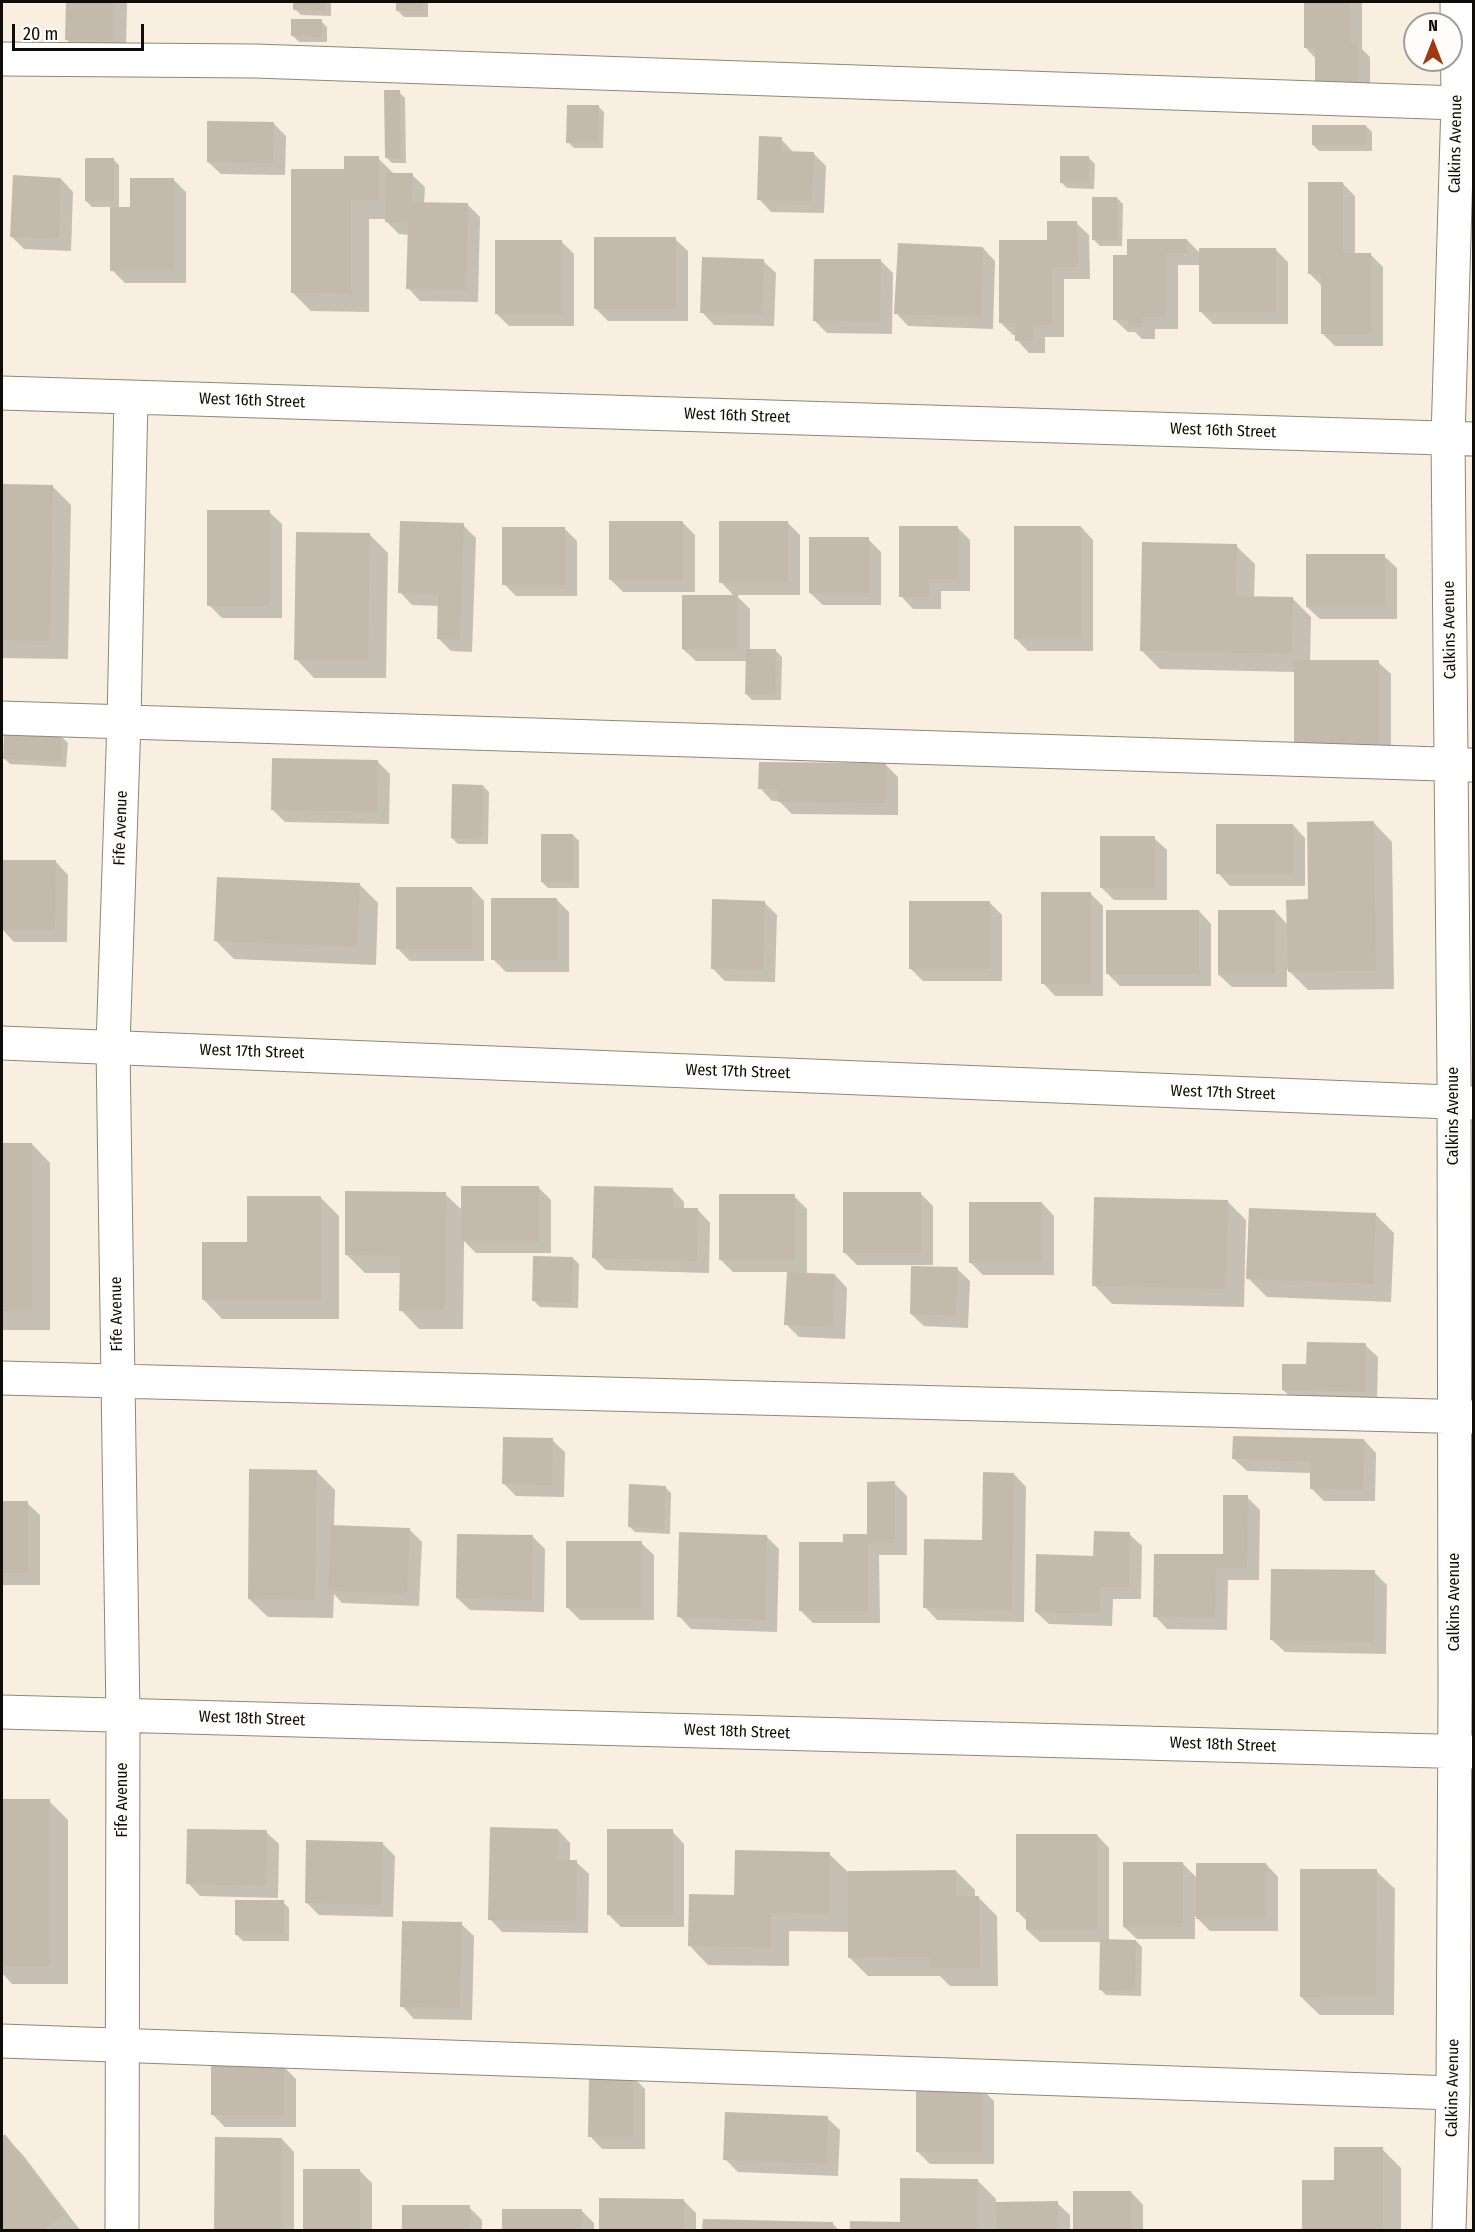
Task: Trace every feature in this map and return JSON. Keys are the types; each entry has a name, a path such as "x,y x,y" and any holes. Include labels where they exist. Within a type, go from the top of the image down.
{"street":[{"name":"Calkins Avenue","path":"1449,2230 1464,1752 1464,1103 1457,2"},
{"path":"2,59 255,61 1458,103"},
{"name":"West 16th Street","path":"2,393 1461,438"},
{"name":"Fife Avenue","path":"123,2230 123,1715 113,1046 124,721 131,398"},
{"path":"2,718 1462,765"},
{"name":"West 17th Street","path":"2,1043 1464,1103"},
{"path":"2,1378 1464,1416"},
{"name":"West 18th Street","path":"2,1712 1464,1752"},
{"path":"2,2041 1453,2093"}],"building":[{"path":"66,2 114,2 114,41 65,40"},
{"path":"293,2 326,2 326,11 293,10"},
{"path":"396,2 423,2 423,11 396,11"},
{"path":"1304,2 1350,2 1350,43 1358,43 1358,86 1315,86 1315,48 1304,48"},
{"path":"291,19 322,19 322,37 291,36"},
{"path":"384,90 400,90 401,158 385,158"},
{"path":"567,105 599,105 598,143 566,143"},
{"path":"207,121 274,122 273,163 207,162"},
{"path":"1312,125 1366,125 1366,145 1312,145"},
{"path":"759,136 782,137 781,151 814,152 812,201 757,200"},
{"path":"344,156 379,156 379,200 351,200 351,294 291,293 291,169 344,169"},
{"path":"1060,156 1089,156 1089,183 1060,183"},
{"path":"85,158 114,158 114,201 85,201"},
{"path":"386,173 413,173 412,202 468,203 466,290 406,289 408,223 385,222"},
{"path":"13,175 61,178 59,239 10,237"},
{"path":"130,178 174,178 174,271 110,271 110,207 130,207"},
{"path":"1308,182 1343,182 1343,253 1371,253 1371,334 1321,334 1321,274 1308,274"},
{"path":"1092,197 1117,197 1117,240 1092,240"},
{"path":"1047,221 1077,221 1078,267 1052,267 1052,325 1033,325 1033,341 1015,341 1015,323 999,323 999,240 1047,240"},
{"path":"594,237 676,237 676,309 594,309"},
{"path":"1127,239 1187,239 1187,253 1166,253 1166,317 1143,317 1143,327 1128,327 1128,320 1113,320 1113,255 1127,255"},
{"path":"495,240 562,240 562,314 495,314"},
{"path":"898,243 983,247 981,317 894,314"},
{"path":"1199,248 1276,248 1276,312 1199,312"},
{"path":"702,257 764,259 762,314 700,313"},
{"path":"814,259 881,259 880,322 813,321"},
{"path":"2,484 53,485 50,641 2,640"},
{"path":"207,510 270,510 270,606 207,606"},
{"path":"400,521 464,523 460,640 437,639 438,594 398,593"},
{"path":"609,521 683,521 683,580 609,580"},
{"path":"719,521 788,521 788,583 719,583"},
{"path":"899,526 958,526 958,579 929,579 929,597 899,597"},
{"path":"1014,526 1081,526 1081,639 1014,639"},
{"path":"502,527 565,527 565,585 502,585"},
{"path":"296,532 370,533 368,660 294,660"},
{"path":"809,537 869,537 869,593 809,593"},
{"path":"1142,542 1237,544 1236,596 1293,597 1292,654 1140,651"},
{"path":"1306,554 1385,554 1385,607 1306,607"},
{"path":"682,595 738,595 738,649 682,649"},
{"path":"746,649 776,649 775,695 745,694"},
{"path":"1294,660 1379,660 1379,754 1294,754"},
{"path":"4,732 62,735 61,762 3,759"},
{"path":"272,758 378,760 377,812 271,810"},
{"path":"759,762 886,763 886,803 778,802 778,789 758,789"},
{"path":"452,784 483,785 482,839 451,838"},
{"path":"1374,821 1376,971 1288,972 1286,900 1308,899 1307,822"},
{"path":"1216,824 1293,824 1293,874 1216,874"},
{"path":"541,834 573,834 573,882 541,882"},
{"path":"1100,836 1155,836 1155,888 1100,888"},
{"path":"2,860 56,860 55,930 2,930"},
{"path":"217,877 360,883 357,947 214,941"},
{"path":"396,887 472,887 472,949 396,949"},
{"path":"1041,892 1091,892 1091,984 1041,984"},
{"path":"491,898 557,898 557,960 491,960"},
{"path":"712,899 765,901 763,970 711,969"},
{"path":"909,901 990,901 990,969 909,969"},
{"path":"1106,910 1199,910 1199,974 1106,974"},
{"path":"1218,910 1275,910 1275,975 1218,975"},
{"path":"2,1143 32,1143 32,1311 2,1311"},
{"path":"461,1186 539,1186 539,1241 461,1241"},
{"path":"594,1186 673,1188 673,1208 698,1208 697,1261 592,1258"},
{"path":"345,1191 446,1192 445,1311 399,1311 400,1256 345,1255"},
{"path":"843,1192 921,1192 921,1253 843,1253"},
{"path":"719,1194 795,1194 795,1260 719,1260"},
{"path":"247,1196 321,1196 321,1300 202,1300 202,1242 247,1242"},
{"path":"1094,1197 1228,1200 1226,1289 1092,1286"},
{"path":"969,1202 1042,1202 1042,1263 969,1263"},
{"path":"1249,1208 1376,1213 1373,1284 1246,1279"},
{"path":"533,1256 573,1257 572,1303 532,1301"},
{"path":"911,1266 958,1267 956,1316 910,1314"},
{"path":"787,1272 835,1274 833,1327 784,1325"},
{"path":"1307,1342 1366,1343 1365,1392 1282,1390 1282,1364 1306,1364"},
{"path":"1233,1436 1364,1439 1363,1490 1310,1489 1310,1462 1232,1459"},
{"path":"503,1437 553,1438 552,1485 502,1484"},
{"path":"249,1469 317,1470 315,1600 248,1599"},
{"path":"983,1472 1014,1473 1012,1610 923,1608 924,1539 982,1540"},
{"path":"895,1481 895,1543 868,1543 868,1611 799,1611 799,1542 843,1542 843,1534 867,1534 867,1482"},
{"path":"629,1484 666,1486 664,1529 628,1527"},
{"path":"1223,1495 1248,1495 1247,1568 1216,1568 1215,1618 1153,1617 1154,1554 1223,1554"},
{"path":"2,1501 28,1501 28,1573 2,1573"},
{"path":"331,1525 410,1528 407,1594 328,1591"},
{"path":"1094,1531 1130,1532 1129,1587 1101,1587 1100,1614 1035,1612 1036,1554 1093,1556"},
{"path":"679,1532 767,1535 765,1620 677,1617"},
{"path":"457,1534 533,1535 532,1600 456,1598"},
{"path":"566,1541 642,1541 642,1608 566,1608"},
{"path":"1271,1569 1375,1570 1374,1642 1270,1640"},
{"path":"2,1799 50,1799 50,1966 2,1966"},
{"path":"490,1827 558,1829 558,1860 577,1860 576,1921 488,1920"},
{"path":"187,1829 267,1830 266,1886 186,1884"},
{"path":"607,1829 673,1829 673,1915 607,1915"},
{"path":"1016,1834 1097,1834 1097,1930 1026,1930 1026,1912 1016,1912"},
{"path":"306,1840 383,1842 381,1905 305,1903"},
{"path":"735,1850 830,1852 829,1914 771,1913 771,1948 688,1946 689,1894 734,1895"},
{"path":"1123,1862 1183,1862 1183,1927 1123,1927"},
{"path":"1196,1863 1266,1863 1266,1919 1196,1919"},
{"path":"1300,1869 1377,1869 1376,1996 1300,1997"},
{"path":"956,1870 956,1896 979,1896 980,1968 930,1968 930,1957 848,1958 848,1871"},
{"path":"235,1900 284,1900 284,1935 235,1935"},
{"path":"402,1921 462,1922 460,2008 400,2007"},
{"path":"1100,1939 1136,1940 1135,1991 1099,1990"},
{"path":"211,2065 284,2065 284,2115 211,2115"},
{"path":"589,2075 633,2075 633,2137 588,2137"},
{"path":"916,2087 982,2087 982,2152 916,2152"},
{"path":"725,2112 828,2116 826,2164 723,2160"},
{"path":"5,2134 65,2214 43,2230 2,2230 2,2137"},
{"path":"215,2137 282,2138 282,2230 214,2230"},
{"path":"1334,2147 1383,2147 1383,2230 1302,2230 1302,2180 1334,2180"},
{"path":"303,2169 360,2169 360,2230 303,2230"},
{"path":"900,2178 978,2179 978,2230 850,2230 850,2221 900,2222"},
{"path":"1073,2191 1131,2191 1131,2230 1073,2230"},
{"path":"599,2198 684,2199 684,2230 599,2230"},
{"path":"1058,2201 1058,2230 997,2230 996,2202"},
{"path":"402,2205 470,2205 470,2230 402,2230"},
{"path":"502,2209 582,2209 582,2230 502,2230"},
{"path":"703,2219 833,2222 833,2230 702,2230"}]}
